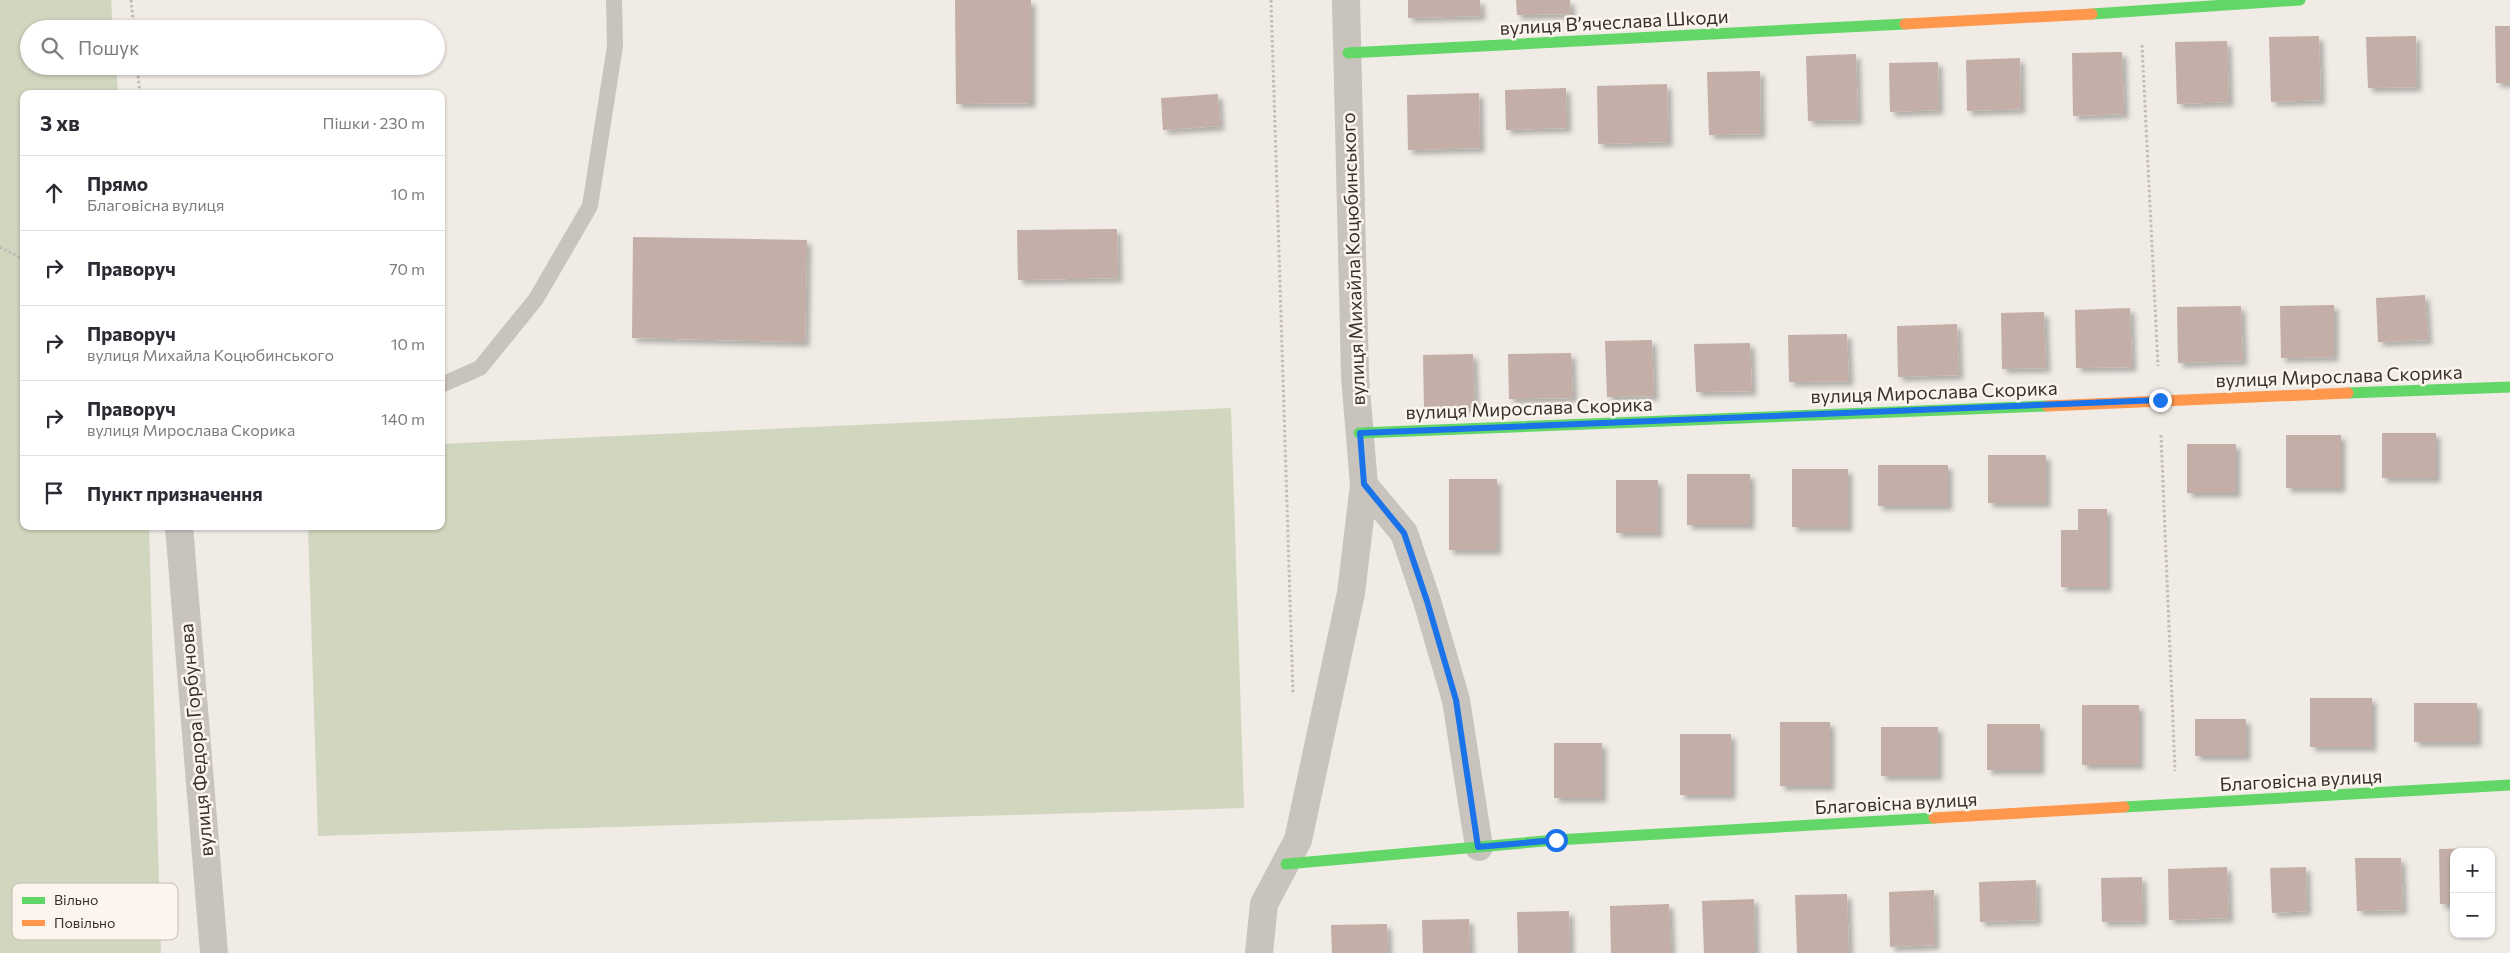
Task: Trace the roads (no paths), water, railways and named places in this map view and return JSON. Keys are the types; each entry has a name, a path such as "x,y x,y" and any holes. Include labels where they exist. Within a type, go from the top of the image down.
{"street":[{"name":"вулиця Михайла Коцюбинського","path":"1259,953 1264,904 1298,840 1351,593 1364,484 1355,377 1346,0"},
{"name":"вулиця Вʼячеслава Шкоди","path":"1348,53 2120,13 2300,0"},
{"name":"вулиця Мирослава Скорика","path":"1360,433 2510,386"},
{"path":"1364,484 1404,533 1427,601 1456,700 1478,847"},
{"name":"вулиця Федора Горбунова","path":"179,530 214,953"},
{"name":"Благовісна вулиця","path":"1286,864 1566,839 2510,785"}],"lane":[{"path":"445,384 480,368 536,300 590,206 615,46 614,0"}]}
